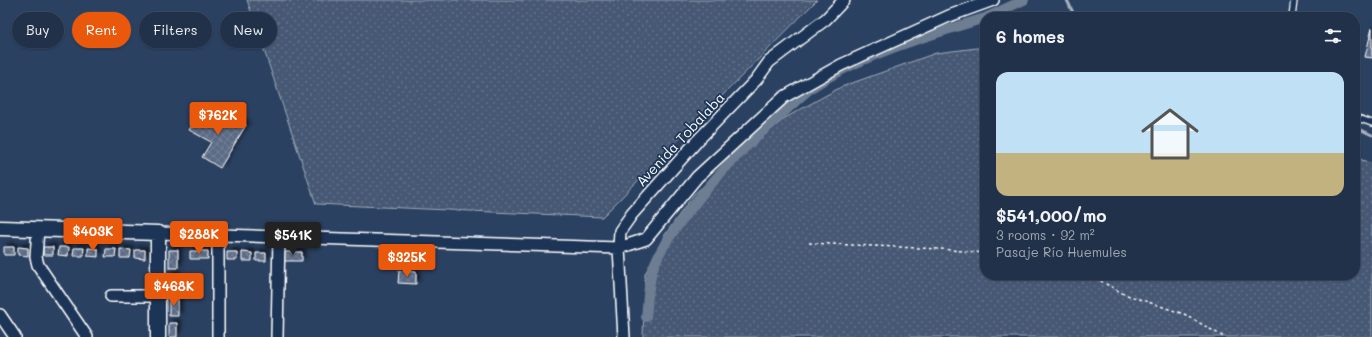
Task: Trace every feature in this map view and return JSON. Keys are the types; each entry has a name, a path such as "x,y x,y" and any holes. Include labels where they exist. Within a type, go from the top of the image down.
{"street":[{"name":"Avenida Tobalaba","path":"624,337 619,248 620,231 632,214 698,140 756,80 769,62 826,19 844,0"},
{"path":"0,228 619,248 646,239 697,177 784,97 841,65 950,16 993,0"},
{"path":"38,229 36,257 38,265 87,337"},
{"path":"158,233 158,337"},
{"path":"218,235 218,337"},
{"path":"277,337 279,237"},
{"path":"111,296 158,296"},
{"path":"0,315 15,337"}],"lane":[{"path":"1293,12 1294,0"},
{"path":"1360,119 1372,123"}],"path":[{"path":"809,243 940,249 980,253"},
{"path":"1099,280 1124,294 1184,314 1224,337"}],"shaded area":[{"path":"247,0 817,0 602,217 316,204 263,48 277,48 277,12 251,12"},
{"path":"980,48 980,280 1360,280 1360,159 1372,164 1372,337 643,337 645,274 664,236 694,194 785,118 841,87 936,53"}],"building":[{"path":"1372,28 1372,58 1365,57"},
{"path":"200,112 220,124 226,114 246,125 220,168 202,157 211,142 189,130"},
{"path":"4,247 14,247 14,255 4,255"},
{"path":"18,247 28,248 28,256 18,255"},
{"path":"43,247 53,247 53,255 43,255"},
{"path":"59,247 69,247 68,256 58,255"},
{"path":"74,248 84,248 83,256 73,256"},
{"path":"88,248 98,249 98,257 88,256"},
{"path":"106,249 116,249 115,257 105,257"},
{"path":"120,249 131,250 130,258 120,258"},
{"path":"135,250 145,250 145,259 135,258"},
{"path":"169,250 178,250 178,268 169,268"},
{"path":"190,251 208,251 208,259 190,259"},
{"path":"227,252 237,252 237,260 227,260"},
{"path":"242,252 252,253 252,261 242,261"},
{"path":"284,252 302,252 302,261 284,261"},
{"path":"256,253 266,253 266,261 256,261"},
{"path":"399,271 416,272 416,284 398,283"},
{"path":"169,274 177,274 177,292 169,292"},
{"path":"169,298 178,298 178,316 169,316"},
{"path":"169,323 177,323 177,337 169,337"}],"waterway":[{"path":"998,12 1024,0"},
{"path":"1067,0 1073,12"},
{"path":"646,317 653,269 660,252 671,235 693,205 730,163 756,137 804,94 830,76 873,56 918,39 980,20"},
{"path":"1360,129 1372,135"}]}
